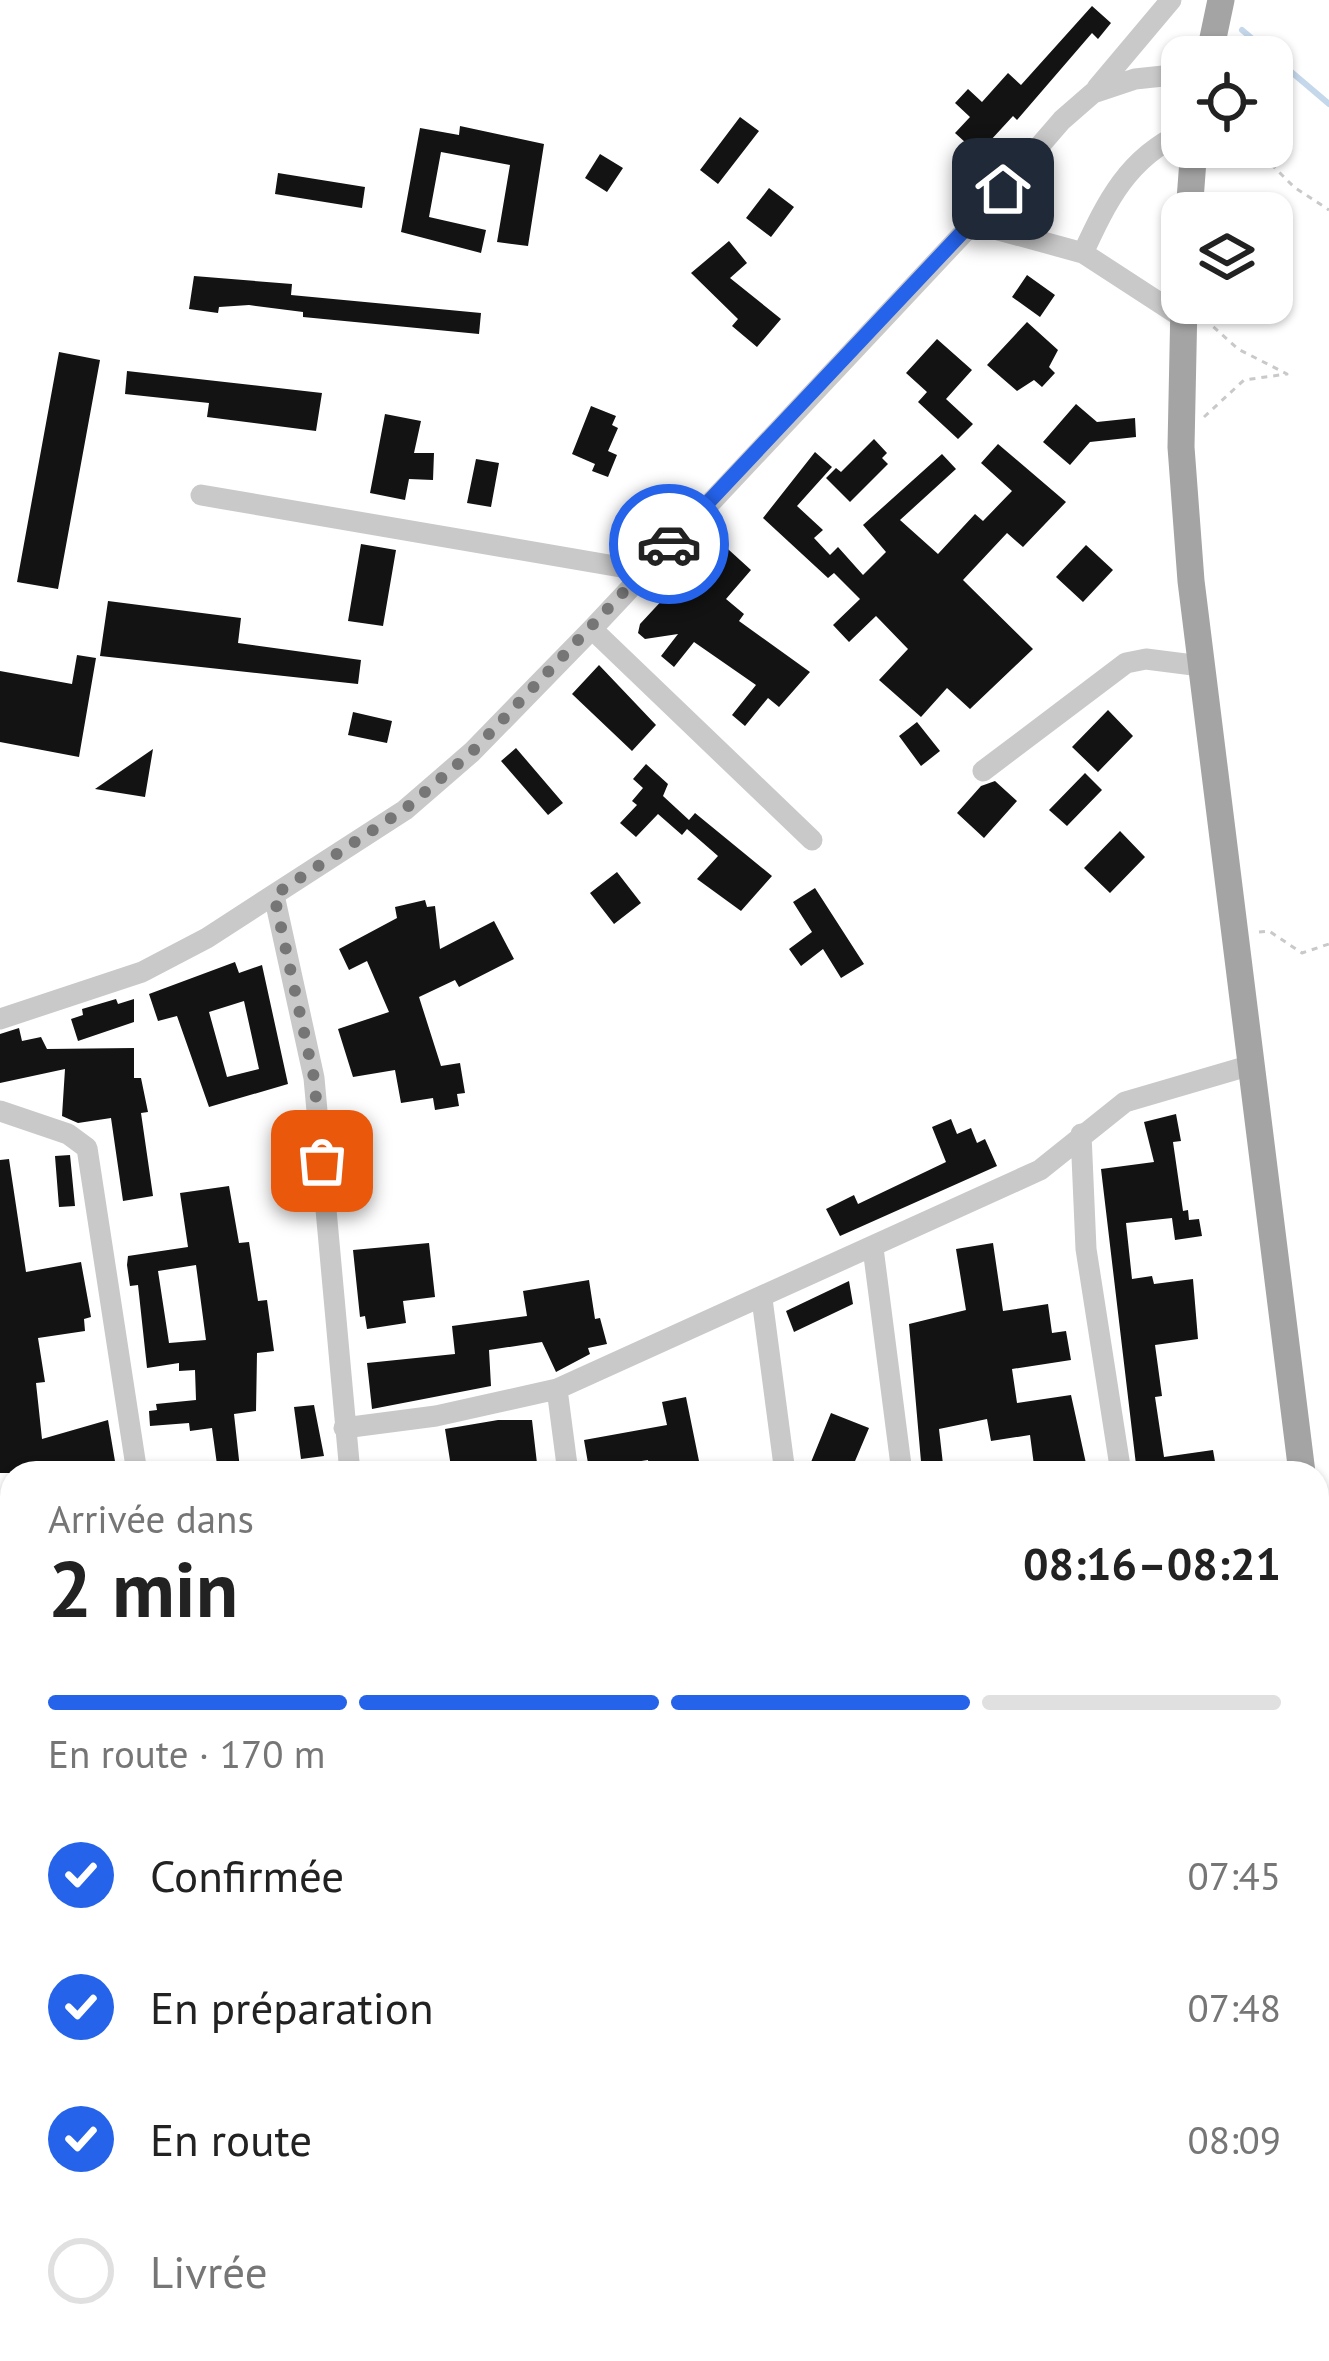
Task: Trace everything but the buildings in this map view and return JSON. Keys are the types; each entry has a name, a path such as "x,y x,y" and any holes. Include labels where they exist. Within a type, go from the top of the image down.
{"main road":[{"path":"1213,36 1221,0"},
{"path":"1184,324 1181,447 1201,666 1301,1461"}],"street":[{"path":"0,1019 142,972 274,895 405,809 472,752 973,223 1171,0"},
{"path":"1093,93 1161,76"},
{"path":"1082,253 1124,175 1161,145"},
{"path":"973,223 1082,253 1161,297"},
{"path":"201,495 644,571"},
{"path":"592,629 812,840"},
{"path":"983,771 1126,663 1146,659 1201,666"},
{"path":"274,895 314,1078 348,1461"},
{"path":"344,1429 436,1416 557,1389 1040,1170 1125,1102 1248,1066"},
{"path":"0,1111 78,1138 87,1148 135,1461"},
{"path":"1081,1134 1086,1249 1119,1461"},
{"path":"873,1248 900,1461"},
{"path":"762,1299 782,1461"},
{"path":"557,1389 566,1461"}],"path":[{"path":"1275,168 1329,210"},
{"path":"1181,447 1221,396 1244,380 1287,374 1238,349 1210,324"},
{"path":"1234,934 1269,931 1302,952 1329,944"}],"waterway":[{"path":"1242,30 1329,104"}],"way so far":[{"path":"322,1161 314,1078 274,895 405,809 472,752 669,544"}],"route":[{"path":"669,544 1003,189"}]}
